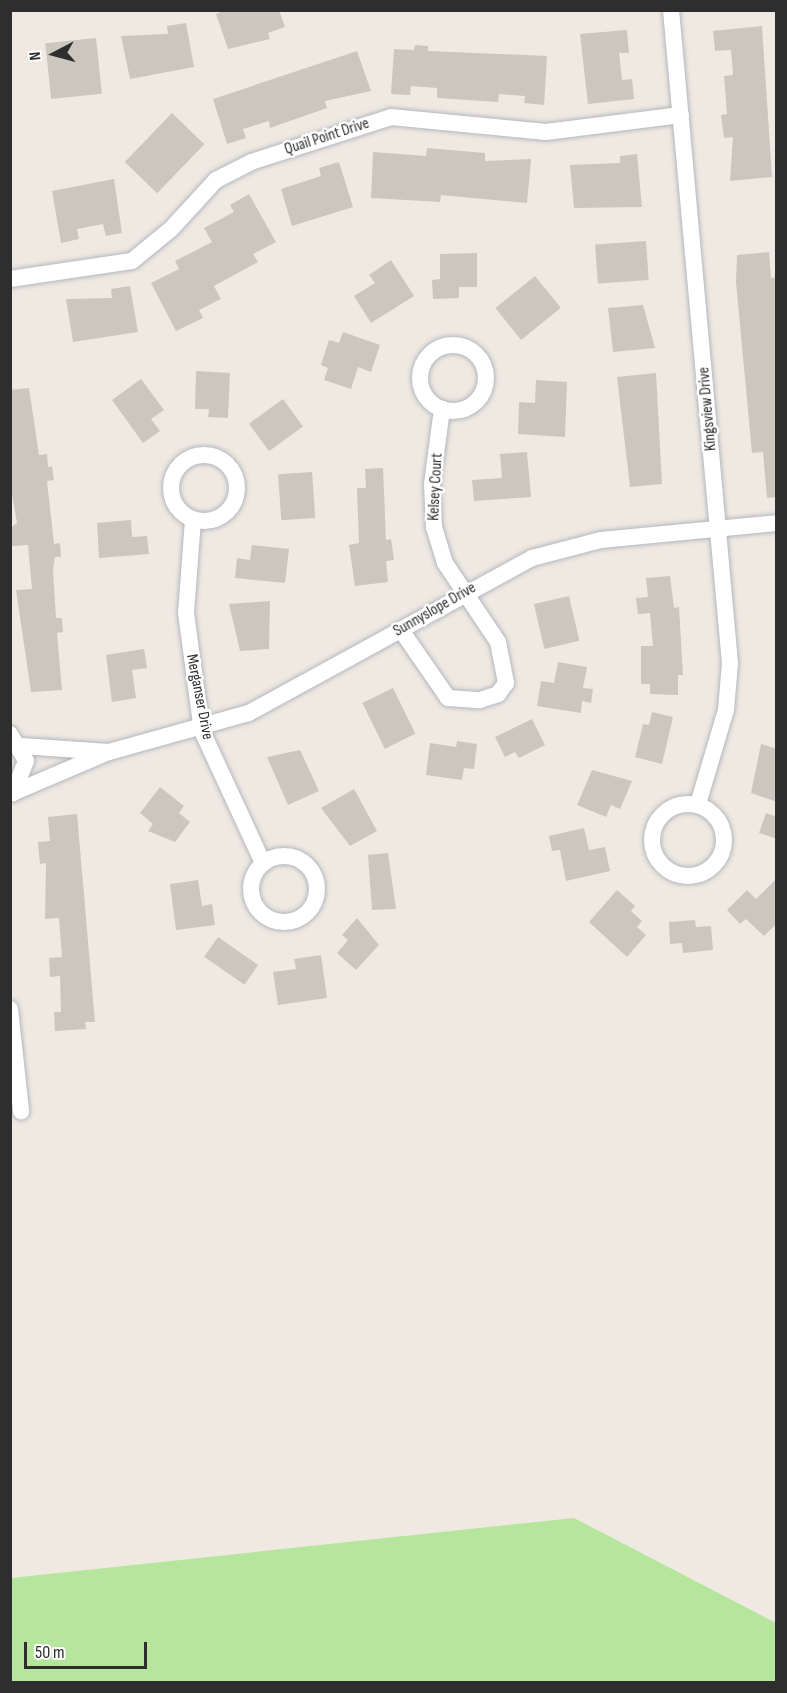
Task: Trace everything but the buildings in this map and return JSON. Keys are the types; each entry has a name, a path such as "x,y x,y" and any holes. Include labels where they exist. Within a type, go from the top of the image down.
{"street":[{"name":"Kingsview Drive","path":"672,10 730,663 726,710 698,804"},
{"name":"Quail Point Drive","path":"10,279 132,261 171,229 216,180 251,162 391,117 546,132 681,115"},
{"path":"445,346 465,347 486,372 482,395 465,410 442,409 421,387 422,366 445,346"},
{"name":"Kelsey Court","path":"400,630 448,698 471,701 498,694 506,682 506,664 464,593 434,528 432,484 442,409"},
{"path":"216,457 233,472 233,505 216,520 193,520 172,498 173,477 186,460 216,457"},
{"name":"Merganser Drive","path":"193,520 186,613 202,731 263,863"},
{"name":"Sunnyslope Drive","path":"13,794 109,752 202,731 297,691 464,593 568,546 777,523"},
{"name":"Sunnyslope Drive","path":"13,737 109,752"},
{"path":"13,737 26,772 13,794"},
{"path":"698,804 718,818 725,843 710,869 680,876 660,864 652,831 665,811 698,804"},
{"path":"283,855 304,862 317,892 308,912 288,922 260,911 252,881 263,863 283,855"},
{"path":"10,1009 21,1111"}],"green space":[{"path":"574,1518 776,1623 776,1682 11,1682 11,1578"}]}
